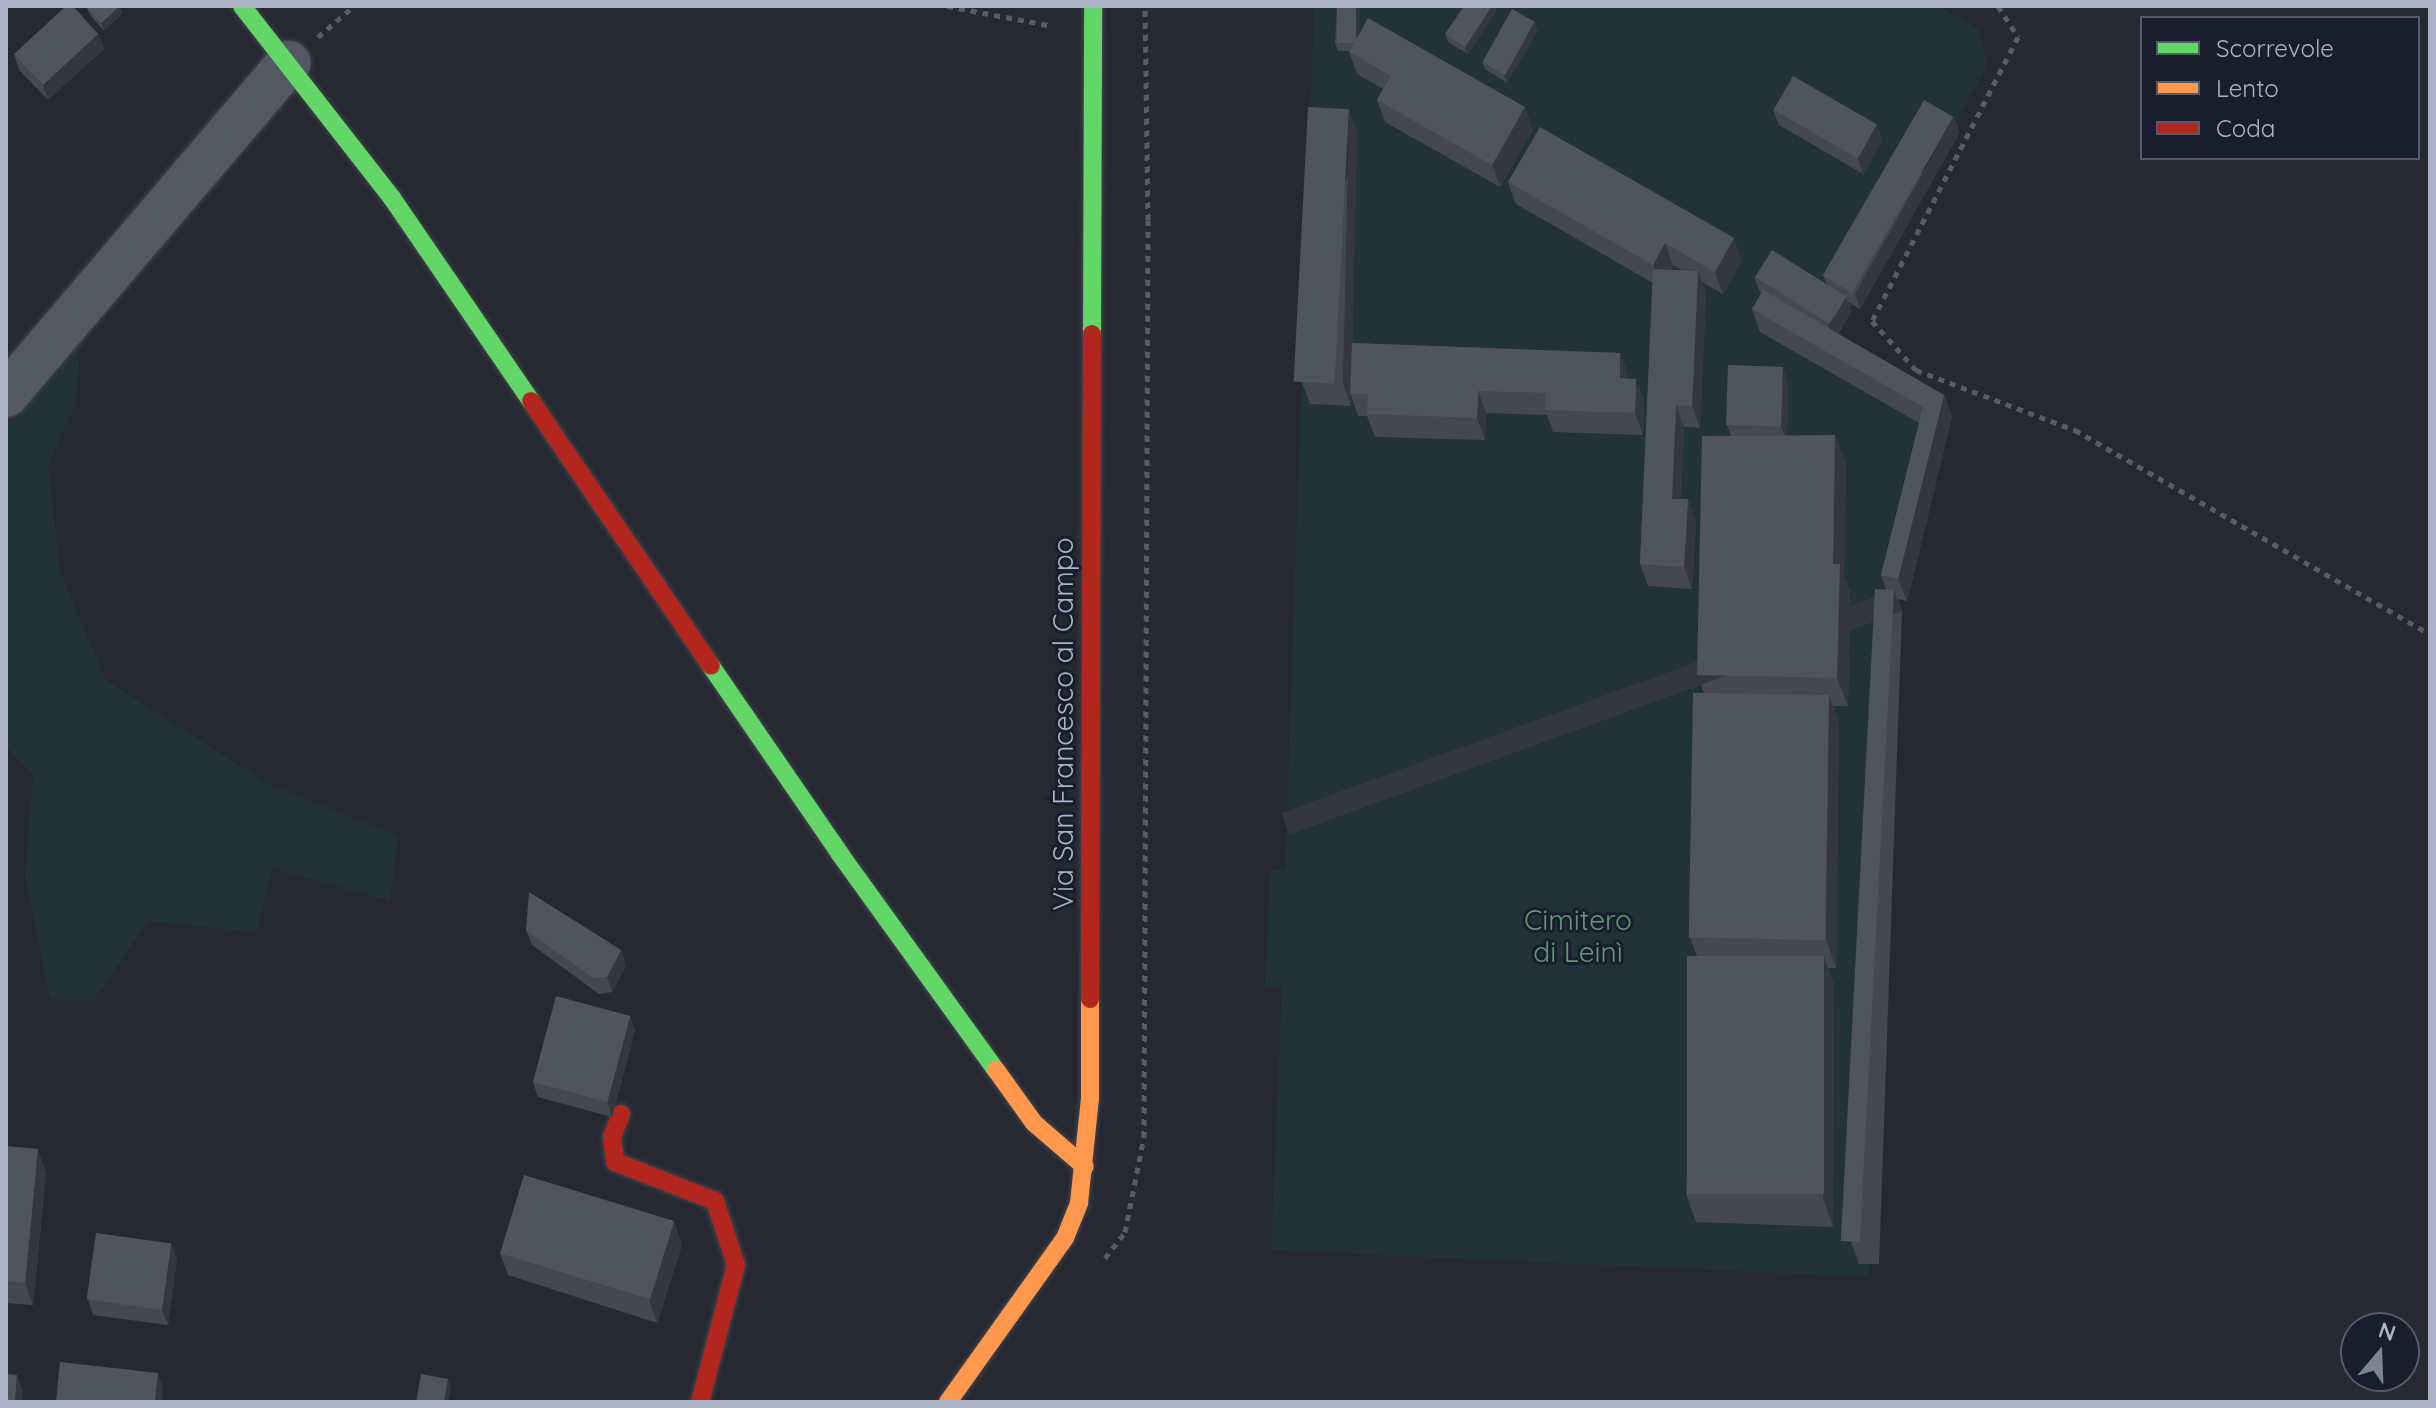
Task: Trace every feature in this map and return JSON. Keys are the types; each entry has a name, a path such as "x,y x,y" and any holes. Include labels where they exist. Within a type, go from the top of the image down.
{"street":[{"path":"242,6 392,198 840,854 1034,1123 1085,1167"},
{"name":"Via San Francesco al Campo","path":"948,1402 1065,1238 1079,1203 1085,1167 1090,1099 1093,6"},
{"path":"6,395 289,63"},
{"path":"621,1114 612,1137 615,1162 715,1201 736,1265 700,1402"}],"path":[{"path":"947,6 1093,33"},
{"path":"1998,6 2018,37 1872,321 1916,370 2075,430 2430,634"}],"green space":[{"name":"Cimitero di Leinì","path":"1314,6 1939,6 1978,29 1988,65 1825,354 1945,419 1889,611 1869,1277 1271,1250 1282,987 1265,987 1270,870 1285,869"},
{"path":"80,347 76,404 48,464 60,572 106,680 270,785 398,836 390,901 272,868 257,932 148,921 93,1001 50,999 25,877 33,776 6,746 6,429"}],"building":[{"path":"66,6 73,6 98,34 43,85 14,54"},
{"path":"120,6 101,23 87,8"},
{"path":"1337,6 1356,6 1356,43 1337,43"},
{"path":"1464,6 1492,6 1465,47 1445,34"},
{"path":"1512,9 1535,22 1505,75 1482,62"},
{"path":"1368,18 1525,107 1492,165 1377,100 1391,76 1349,52"},
{"path":"1793,76 1877,124 1858,158 1774,110"},
{"path":"1924,100 1953,117 1852,293 1822,276"},
{"path":"1308,107 1349,109 1335,384 1294,382"},
{"path":"1540,127 1734,238 1715,272 1665,243 1653,265 1508,182"},
{"path":"1772,250 1847,297 1830,324 1755,277"},
{"path":"1653,269 1698,271 1692,406 1676,405 1672,499 1688,499 1684,567 1640,564"},
{"path":"1763,290 1944,395 1898,579 1881,575 1923,407 1752,309"},
{"path":"1352,343 1620,353 1620,378 1636,379 1635,413 1545,410 1546,393 1478,391 1477,418 1367,414 1368,394 1350,394"},
{"path":"1728,365 1783,367 1781,427 1726,425"},
{"path":"1835,435 1833,564 1840,564 1837,678 1697,675 1702,436"},
{"path":"1875,589 1894,590 1860,1242 1841,1241"},
{"path":"1693,693 1829,695 1825,940 1689,938"},
{"path":"529,892 621,950 607,977 593,978 526,930"},
{"path":"1687,956 1824,956 1824,1194 1687,1194"},
{"path":"556,996 630,1016 607,1102 533,1082"},
{"path":"6,1146 38,1149 25,1283 6,1281"},
{"path":"524,1175 674,1221 650,1299 500,1253"},
{"path":"96,1233 171,1244 162,1310 87,1299"},
{"path":"60,1362 158,1373 155,1402 56,1402"},
{"path":"6,1374 17,1375 15,1402 6,1402"},
{"path":"421,1374 448,1379 444,1402 416,1402"}],"traffic: fast":[{"path":"242,6 392,198 531,401"},
{"path":"1092,334 1093,6"},
{"path":"711,666 840,854 996,1070"}],"traffic: slow":[{"path":"948,1402 1065,1238 1079,1203 1090,1099 1090,999"},
{"path":"996,1070 1034,1123 1085,1167"}],"traffic: jam":[{"path":"1090,999 1092,334"},
{"path":"531,401 711,666"},
{"path":"621,1114 612,1137 615,1162 715,1201 736,1265 700,1402"}]}
